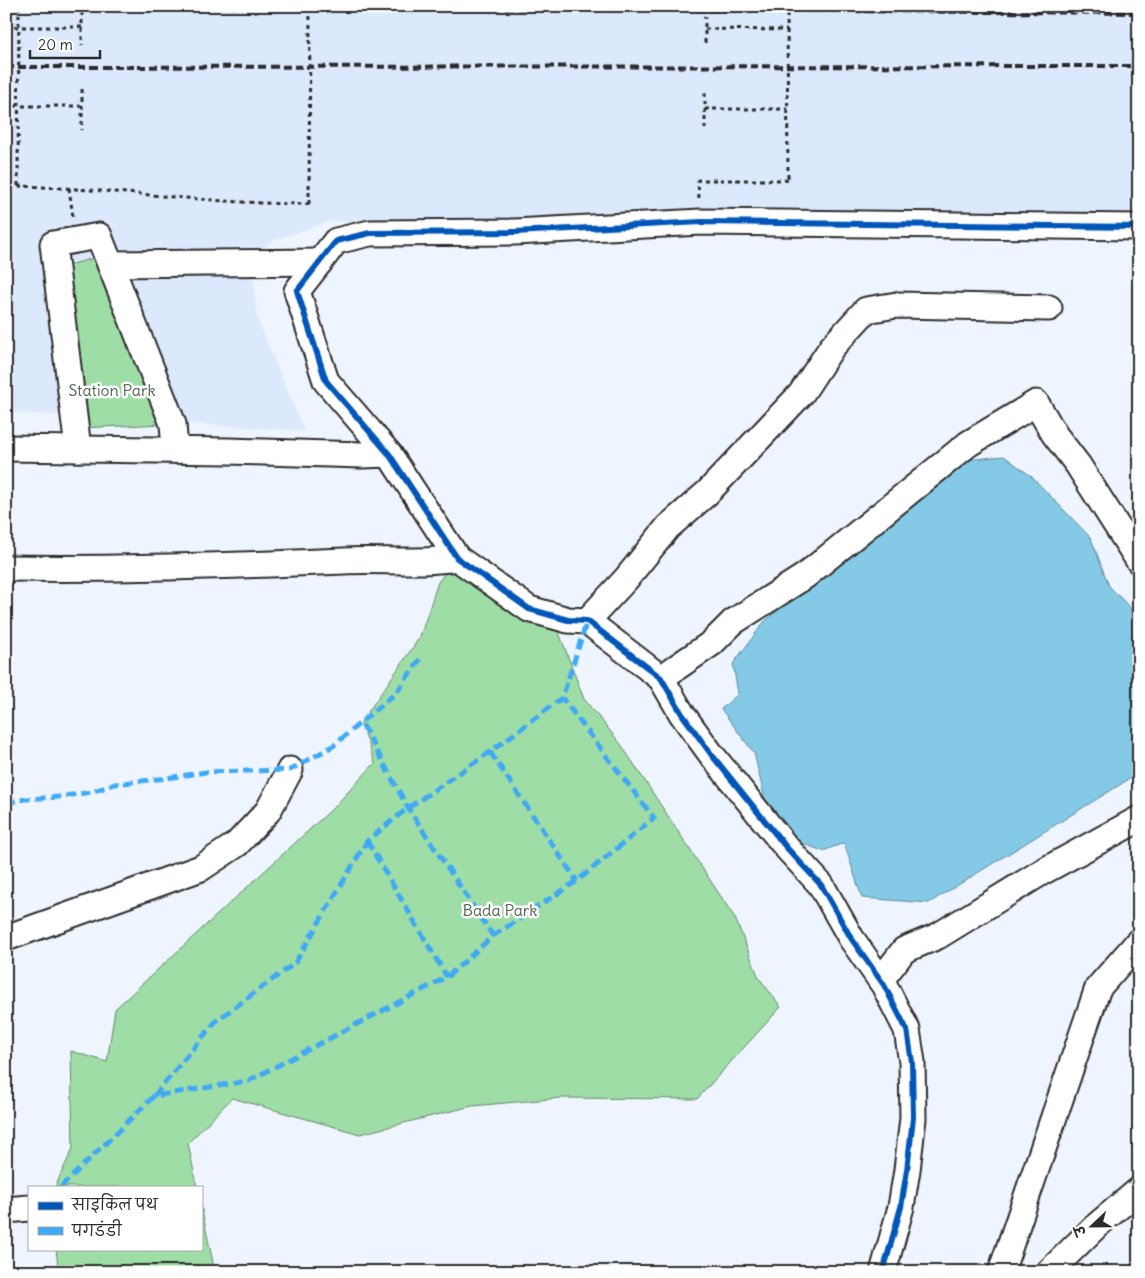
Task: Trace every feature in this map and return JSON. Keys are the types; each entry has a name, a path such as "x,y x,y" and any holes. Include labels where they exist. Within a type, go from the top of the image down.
{"street":[{"path":"884,1272 901,1207 913,1118 912,1062 907,1030 881,980 851,938 821,885 786,847 711,754 682,714 661,678 587,621 568,620 529,609 457,558 389,454 326,381 297,291 336,241 370,233 515,232 701,222 1139,227"},
{"path":"78,449 53,244 98,236 173,424 175,450"},
{"path":"110,264 320,262"},
{"path":"587,621 626,579 668,527 707,493 800,394 832,347 866,310 897,305 1049,308"},
{"path":"661,678 712,643 733,622 805,576 968,444 1036,403 1055,435 1078,465 1139,561"},
{"path":"6,448 389,454"},
{"path":"6,568 245,566 346,560 440,560 457,558"},
{"path":"6,938 201,868 237,844 268,811 290,770"},
{"path":"881,980 904,950 938,936 1042,872 1139,819"},
{"path":"1001,1272 1098,988 1139,941"},
{"path":"1049,1272 1095,1227 1139,1190"},
{"path":"6,1210 28,1208"}],"path":[{"path":"19,6 18,186 69,188 273,204 309,204 310,6"},
{"path":"701,222 698,180 788,180 787,6"},
{"path":"82,12 82,45"},
{"path":"705,16 705,43"},
{"path":"6,27 82,27"},
{"path":"705,29 787,30"},
{"path":"82,90 82,130"},
{"path":"705,92 705,129"},
{"path":"6,106 82,106"},
{"path":"705,109 788,109"},
{"path":"69,188 76,239"}],"shaded area":[{"path":"6,6 1139,6 1139,219 492,224 332,221 274,240 251,258 257,318 304,431 6,412"}],"green space":[{"name":"Station Park","path":"95,258 164,424 81,428 61,267"},
{"name":"Bada Park","path":"457,558 558,630 584,699 620,743 735,918 759,978 781,1007 697,1099 561,1098 472,1106 360,1134 232,1098 188,1143 197,1186 55,1186 73,1148 71,1051 107,1062 115,1009 334,807 375,763 361,722 420,637 438,582"},
{"path":"202,1211 215,1272 56,1272 58,1267 56,1250 202,1250"}],"water":[{"path":"1004,456 1031,476 1091,538 1109,586 1139,617 1139,773 929,903 862,898 844,843 823,851 789,839 766,804 754,753 721,709 738,694 733,664 764,622 955,461"}],"railway":[{"path":"133,6 1139,13"},
{"path":"6,67 1139,66"}],"marked path":[{"path":"154,1096 216,1021 295,963 367,841 408,808 490,752 562,698 587,621"},
{"path":"62,1186 154,1096 248,1081 447,977 493,936 408,808 361,722 396,693 421,658"},
{"path":"493,936 577,881 654,818 562,698"},
{"path":"6,803 25,799 59,797 91,792 115,784 206,772 290,770 333,746 361,722"},
{"path":"490,752 577,881"},
{"path":"367,841 447,977"}],"cycle path":[{"path":"883,1272 901,1207 913,1118 912,1062 907,1030 884,985 851,938 821,885 786,847 711,754 682,714 661,678 587,621 568,620 529,609 457,558 389,454 326,381 297,291 336,241 370,233 515,232 701,222 1139,227"}]}
